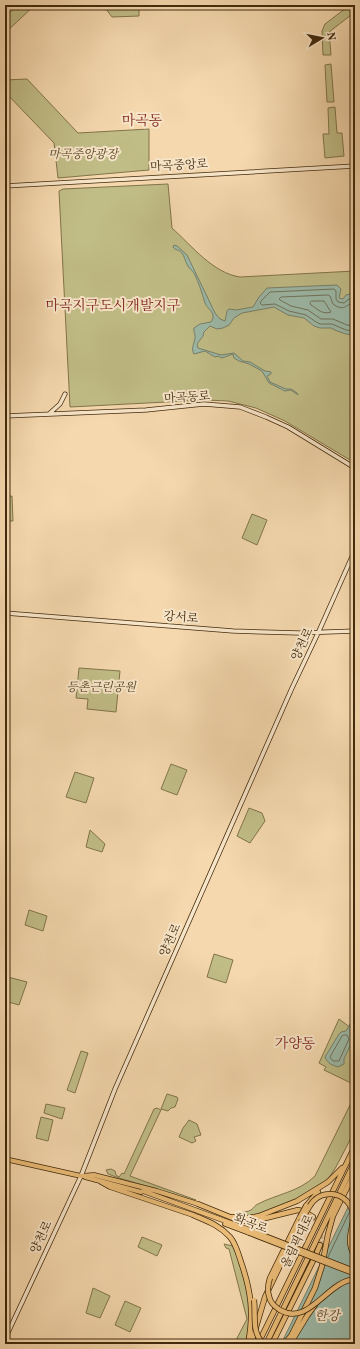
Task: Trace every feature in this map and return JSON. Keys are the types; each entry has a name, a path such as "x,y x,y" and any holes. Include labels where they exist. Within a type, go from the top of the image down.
{"highway":[{"name":"올림픽대로","path":"258,1344 355,1146"},
{"name":"올림픽대로","path":"265,1344 355,1161"},
{"path":"251,1344 266,1297 306,1206 314,1195 347,1162"},
{"path":"284,1344 291,1336 320,1276 333,1216 355,1172"},
{"path":"232,1217 249,1218 259,1216 297,1201 328,1182"},
{"path":"355,1257 351,1248 350,1234 353,1218 352,1209 343,1198 334,1194 325,1194 316,1198 301,1220 270,1278 268,1286 270,1298 278,1309 283,1312 294,1314 306,1311 340,1283 355,1279"},
{"path":"198,1204 232,1217 235,1220 250,1222 298,1210 313,1217"},
{"path":"193,1215 216,1225 234,1242 242,1254 254,1300 255,1332 259,1340 265,1344"},
{"path":"350,1234 355,1220"},
{"path":"234,1242 250,1295 252,1320 248,1344"},
{"path":"272,1344 320,1245"},
{"path":"290,1344 307,1316 320,1300"}],"main road":[{"name":"마곡중앙로","path":"5,186 355,166"},
{"path":"50,414 58,407 65,394"},
{"name":"마곡동로","path":"5,416 146,410 204,404 240,407 288,427 355,468"},
{"name":"양천로","path":"5,1339 81,1176 131,1053 289,695 355,550"},
{"name":"강서로","path":"5,613 233,631 355,631"},
{"path":"5,1159 81,1176 94,1175 157,1191 198,1204"},
{"name":"화곡로","path":"81,1176 141,1192 355,1274"},
{"name":"화곡로","path":"98,1180 110,1187 193,1215"},
{"name":"화곡로","path":"141,1192 143,1191 165,1198 355,1271"}],"green space":[{"path":"18,5 35,5 5,33 5,17"},
{"path":"103,5 139,5 139,16 112,17"},
{"path":"350,5 355,5 355,12 329,32 331,55 323,55 322,31 325,24"},
{"path":"331,64 334,102 327,102 325,65"},
{"name":"마곡중앙광장","path":"27,79 78,133 149,129 149,170 58,178 54,143 5,92 5,80"},
{"path":"335,107 337,133 342,133 344,156 325,158 323,134 329,134 328,108"},
{"path":"168,184 172,228 203,258 221,270 240,277 355,271 355,463 285,421 256,408 228,401 205,400 70,407 59,191 63,189"},
{"path":"12,496 13,521 5,521 5,497"},
{"path":"252,514 267,520 257,545 242,538"},
{"name":"등촌근린공원","path":"79,668 120,671 116,712 87,709 88,699 76,698"},
{"path":"171,764 187,770 177,795 161,789"},
{"path":"75,772 94,778 86,803 66,797"},
{"path":"249,808 262,813 265,821 250,843 237,836"},
{"path":"90,830 105,844 102,852 86,847"},
{"path":"29,910 47,916 43,931 25,925"},
{"path":"214,954 233,960 226,983 207,977"},
{"path":"8,977 27,982 19,1005 5,1001 5,982"},
{"path":"339,1019 351,1028 355,1020 355,1085 324,1070 326,1067 319,1063"},
{"path":"81,1051 88,1053 75,1093 67,1090"},
{"path":"167,1094 177,1097 178,1099 175,1107 168,1111 161,1109"},
{"path":"355,1095 355,1132 327,1181 297,1200 258,1215 241,1216 239,1213 250,1211 257,1204 302,1186 315,1176"},
{"path":"46,1104 65,1108 62,1119 44,1113"},
{"path":"157,1108 161,1110 130,1176 196,1200 119,1178 108,1174 106,1170 111,1169 115,1171 116,1175 119,1177 122,1173 124,1174 154,1109"},
{"path":"41,1117 53,1120 48,1141 36,1138"},
{"path":"189,1120 197,1124 201,1135 194,1137 196,1141 192,1143 179,1137"},
{"path":"142,1237 162,1245 157,1256 138,1247"},
{"path":"224,1244 233,1246 236,1251 248,1293 250,1318 246,1344 234,1344 247,1319 229,1249 226,1248"},
{"path":"93,1288 110,1296 100,1318 86,1313"},
{"path":"125,1301 141,1308 130,1332 115,1325"}],"water":[{"path":"174,245 187,255 215,313 220,319 225,321 227,311 229,309 236,310 253,307 267,288 337,285 341,289 339,298 343,299 346,295 355,293 355,335 346,334 331,328 320,328 314,326 304,318 288,315 274,307 242,313 234,318 229,325 223,328 217,329 210,326 204,332 197,344 198,348 221,355 234,353 243,361 250,362 265,371 271,372 271,374 267,376 270,382 286,389 291,389 298,395 291,390 285,391 269,383 262,371 249,364 239,361 234,358 233,354 222,358 218,356 215,357 205,351 194,354 194,328 200,324 211,322 213,319 213,314 205,303 194,273 188,267 180,251 173,247"},
{"path":"353,1019 355,1019 355,1022 350,1030 354,1037 344,1059 344,1064 338,1067 332,1065 325,1057 339,1034 346,1031"},
{"name":"한강","path":"355,1193 355,1344 281,1344"}],"tunnel":[{"path":"313,1217 320,1230 320,1245"}],"district":[{"name":"마곡동","path":"142,120"},
{"name":"마곡지구도시개발지구","path":"113,305"},
{"name":"가양동","path":"295,1043"}]}
